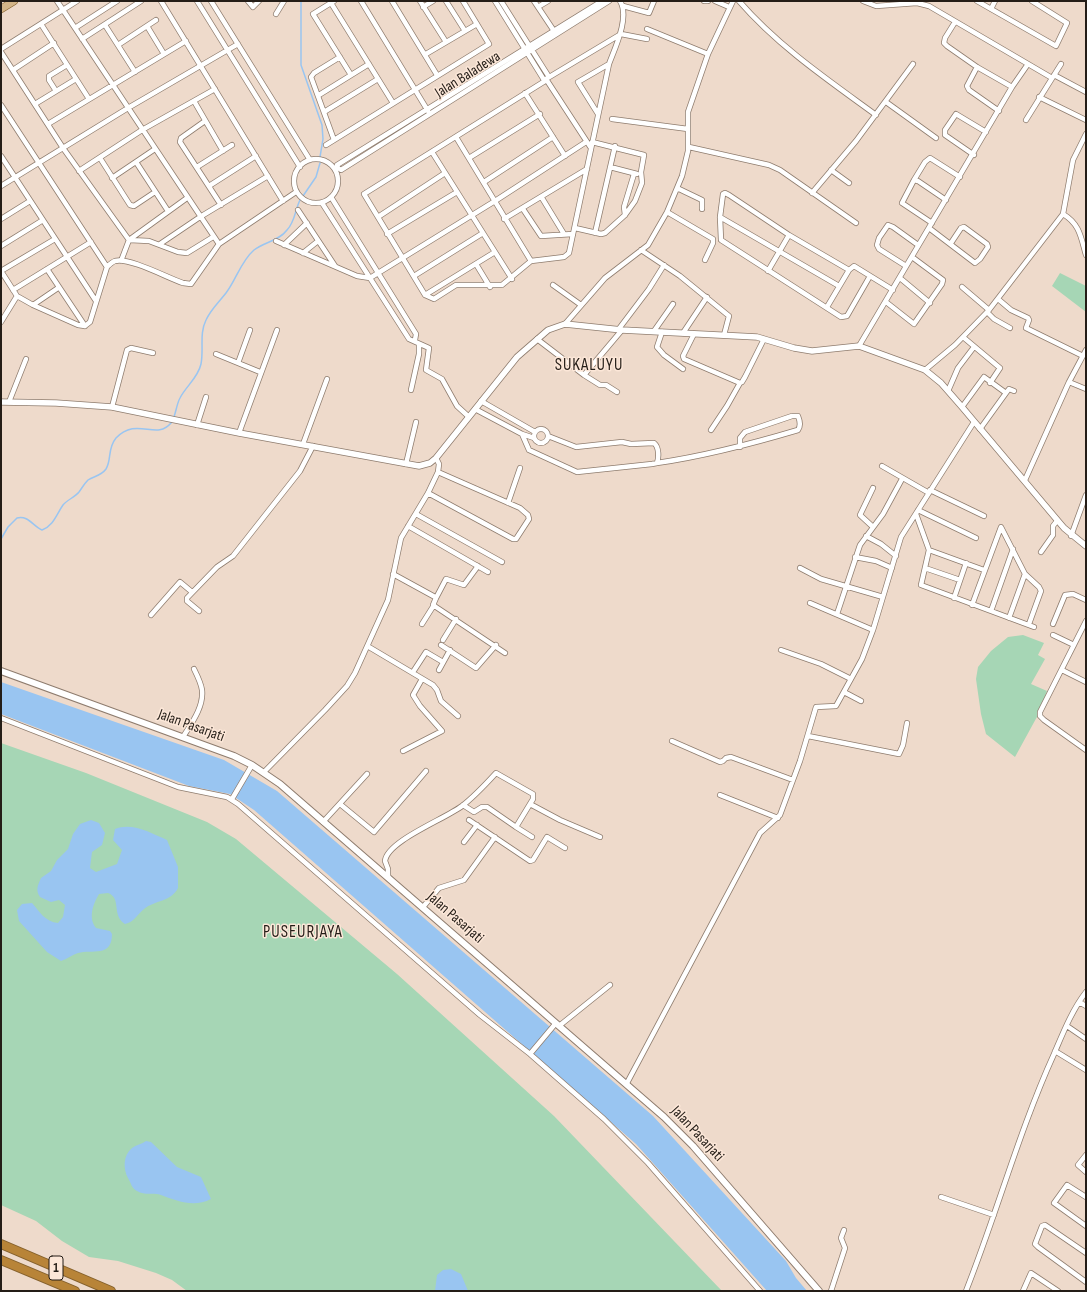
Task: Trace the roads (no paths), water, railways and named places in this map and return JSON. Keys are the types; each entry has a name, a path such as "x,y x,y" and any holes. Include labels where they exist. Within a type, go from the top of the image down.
{"highway":[{"name":"1","path":"1,1244 111,1291"},
{"name":"1","path":"1,1260 74,1291"}],"main road":[{"path":"1,9 14,1"},
{"name":"Jalan Pasarjati","path":"1,671 234,756 251,768 264,772 423,907 556,1025 627,1083 674,1126 818,1291"}],"street":[{"path":"57,1 219,244"},
{"path":"1,49 77,1"},
{"path":"75,28 117,1"},
{"path":"82,39 141,1"},
{"path":"161,1 283,201"},
{"path":"197,1 300,167"},
{"path":"211,1 310,160"},
{"path":"248,1 254,7 260,1"},
{"path":"276,14 284,1"},
{"path":"361,1 428,111"},
{"path":"392,1 438,75"},
{"path":"420,1 446,42"},
{"path":"424,7 432,1"},
{"path":"446,1 465,31"},
{"path":"326,145 490,44 463,1"},
{"path":"495,1 528,49"},
{"path":"501,1 546,79 591,148"},
{"path":"534,1 554,31"},
{"path":"538,7 548,1"},
{"name":"Jalan Baladewa","path":"528,49 599,3 609,1"},
{"path":"620,1 623,6 621,34 609,64 575,228 568,253 566,256 531,261 512,279 502,286 490,287 459,285 434,299 425,295 364,194 546,79 621,34 647,39"},
{"path":"623,6 649,13 654,1"},
{"path":"715,1 729,7"},
{"path":"565,324 605,278 641,250 652,239 667,212 686,164 689,147 688,112 708,54 733,1"},
{"path":"739,1 750,14 794,53 876,114"},
{"path":"863,1 876,6 890,3 929,3 955,22 1028,64 1086,92"},
{"path":"977,1 1056,46 1067,23 1032,1"},
{"path":"990,9 995,1"},
{"path":"351,75 313,14 332,2 393,103"},
{"name":"Jalan Baladewa","path":"428,111 341,170 337,165 428,111 599,3"},
{"path":"118,45 156,20"},
{"path":"955,22 945,38 944,43 977,67 1012,87"},
{"path":"41,24 89,99"},
{"path":"426,54 477,24"},
{"path":"105,25 135,72"},
{"path":"147,26 164,54"},
{"path":"647,29 708,54"},
{"path":"48,124 186,41"},
{"path":"13,70 54,43"},
{"path":"1,186 128,108 238,44"},
{"path":"1,52 63,148 129,240"},
{"path":"334,140 319,95 311,77 314,72 340,57"},
{"path":"319,95 369,64"},
{"path":"598,114 578,82 609,64"},
{"path":"812,193 886,102 913,64"},
{"path":"859,346 918,245 974,155 1012,87 1028,64"},
{"path":"1026,120 1061,64"},
{"path":"56,91 49,80 49,76 67,65"},
{"path":"977,67 968,82 969,90 999,111"},
{"path":"35,104 76,79"},
{"path":"324,112 378,79"},
{"path":"80,171 142,130 214,89"},
{"path":"526,93 565,156"},
{"path":"1039,97 1086,120"},
{"path":"194,101 223,151"},
{"path":"886,102 936,138"},
{"path":"1,105 107,267"},
{"path":"469,158 540,114"},
{"path":"974,155 945,135 945,130 956,114 986,132"},
{"path":"612,119 688,129"},
{"path":"205,121 180,140 180,144 221,205"},
{"path":"924,370 962,337 988,311 1063,214 1073,160 1086,134"},
{"path":"456,137 484,182 504,219 531,261"},
{"path":"484,182 553,137"},
{"path":"276,241 362,278 370,278 495,201 586,142"},
{"path":"575,228 595,233 605,233 625,215 635,201 642,183 640,175 644,155 615,146 592,142"},
{"path":"196,167 232,145"},
{"path":"595,233 615,146"},
{"path":"689,147 769,165 780,170 856,223"},
{"path":"112,178 155,149"},
{"path":"432,152 512,279"},
{"path":"1,156 96,301"},
{"path":"209,186 256,156"},
{"path":"100,158 131,206 136,205 155,192"},
{"path":"932,223 902,203 925,162 930,158 960,178"},
{"path":"316,159 328,163 336,173 338,186 331,197 322,203 307,201 296,192 294,178 300,167 310,160 316,159"},
{"path":"136,162 168,211"},
{"path":"610,167 640,175"},
{"path":"504,219 542,198 587,169"},
{"path":"831,170 849,183"},
{"path":"378,217 445,173"},
{"path":"625,215 624,207 634,174"},
{"path":"160,244 200,217 268,176"},
{"path":"914,180 946,200"},
{"path":"677,188 702,200 702,209"},
{"path":"55,239 1,271 17,296 33,305 78,325 85,326 90,322 107,267 112,262 121,261 189,285 194,282 219,244 296,192"},
{"path":"387,234 457,192"},
{"path":"849,270 789,235 725,193 723,194 720,217 720,240 826,306 841,317 847,316 870,276"},
{"path":"331,197 380,273 416,334 419,354 411,390"},
{"path":"121,261 129,240 187,198"},
{"path":"542,198 564,234"},
{"path":"1,219 30,201"},
{"path":"322,203 409,339 429,348 426,370 442,379 457,406 468,418"},
{"path":"523,209 541,236 573,234"},
{"path":"298,210 335,266"},
{"path":"667,212 713,240 705,260"},
{"path":"1063,214 1077,225 1086,255"},
{"path":"720,217 839,286"},
{"path":"1,246 43,220"},
{"path":"284,244 307,223"},
{"path":"906,266 879,249 877,245 879,238 888,225 918,245"},
{"path":"929,228 975,263 980,259 988,247 987,244 964,227 961,228 950,243"},
{"path":"414,276 483,233"},
{"path":"768,271 789,235"},
{"path":"129,240 160,244 178,252 187,253 213,237"},
{"path":"303,253 318,241"},
{"path":"13,290 91,242"},
{"path":"641,250 664,265 729,316 724,335"},
{"path":"425,295 495,252"},
{"path":"886,302 914,324 930,303 943,280 912,257"},
{"path":"476,264 490,287"},
{"path":"584,375 620,330 664,265"},
{"path":"826,306 851,266 857,267 893,290"},
{"path":"47,269 58,288 85,326"},
{"path":"900,278 930,303"},
{"path":"553,286 581,305"},
{"path":"962,287 988,311 994,319 1010,328"},
{"path":"33,305 58,288"},
{"path":"1,322 2,315 17,296"},
{"path":"683,333 706,298"},
{"path":"998,299 1011,310 1028,318 1029,320 1026,328 1083,356"},
{"path":"654,332 673,304"},
{"path":"1,402 56,403 112,407 239,433 406,464 424,465 436,458 509,366 548,330 565,324 620,330 724,335 764,339 794,348 812,351 859,346 924,370 948,391 1025,480 1057,521 1071,536 1086,546"},
{"path":"238,363 250,330"},
{"path":"239,433 260,372 277,330"},
{"path":"662,332 657,347 661,352 683,369"},
{"path":"694,334 683,356 684,359 740,383"},
{"path":"962,337 1000,368 990,383"},
{"path":"537,339 584,375 600,385 606,386 617,392"},
{"path":"711,430 745,377 764,339"},
{"path":"948,391 958,368 974,347"},
{"path":"112,407 127,350 131,348 153,353"},
{"path":"1025,480 1069,382 1086,350"},
{"path":"216,354 260,372"},
{"path":"9,402 26,359"},
{"path":"962,407 984,377 990,383 1006,393"},
{"path":"303,444 328,379"},
{"path":"1069,382 1086,388"},
{"path":"980,429 1009,389 1014,391"},
{"path":"197,424 206,397"},
{"path":"481,401 535,432"},
{"path":"475,409 522,434 534,438 540,443 544,442 548,436"},
{"path":"522,434 529,450 577,472 656,463 701,456 740,447 798,430 800,427 798,416 792,416 745,432 740,438 740,447"},
{"path":"504,425 508,417"},
{"path":"406,464 416,422"},
{"path":"627,1083 760,833 764,827 778,818 808,736 816,706 835,707 862,659 873,630 901,537 974,422"},
{"path":"535,432 541,429 547,433 548,436 576,447 622,442 630,444 654,443 657,446 658,452 656,463"},
{"path":"534,438 535,432"},
{"path":"199,611 186,600 217,567 233,556 300,471 313,446"},
{"path":"264,772 343,690 355,673 369,647 388,600 399,545 438,472 439,464 436,458"},
{"path":"882,466 902,479 984,516"},
{"path":"508,503 520,468"},
{"path":"428,493 515,540 529,517 525,512 508,503 438,472"},
{"path":"836,614 855,557 866,536 883,514 902,479"},
{"path":"872,527 860,515 874,488"},
{"path":"1071,536 1086,495"},
{"path":"917,512 976,538"},
{"path":"917,512 929,550 921,585 1034,627"},
{"path":"416,514 502,562"},
{"path":"1041,552 1053,535 1053,526 1057,521"},
{"path":"408,526 488,572"},
{"path":"972,605 999,528 1002,528 1025,574 1040,586 1041,591 1028,624"},
{"path":"866,536 881,544 896,556"},
{"path":"991,611 1013,549"},
{"path":"929,550 984,570"},
{"path":"855,557 876,561 892,568"},
{"path":"954,598 966,563"},
{"path":"422,624 434,605 446,579 464,585 478,566"},
{"path":"800,568 821,579 883,597"},
{"path":"925,568 960,580"},
{"path":"394,574 436,598"},
{"path":"1009,618 1025,574"},
{"path":"151,615 180,582 192,592"},
{"path":"1053,624 1065,595 1072,594 1086,600"},
{"path":"810,604 873,630"},
{"path":"434,605 496,645 505,653"},
{"path":"456,619 442,643 477,668 496,645"},
{"path":"1086,620 1062,670 1041,707 1040,716 1086,750"},
{"path":"1053,635 1074,645"},
{"path":"369,647 436,687 441,701 458,716"},
{"path":"438,670 450,650"},
{"path":"781,650 821,664 851,679"},
{"path":"413,672 426,652 443,662"},
{"path":"183,737 194,719 201,699 202,690 194,669"},
{"path":"1062,670 1086,682"},
{"path":"403,751 442,732 421,708 412,694 422,679"},
{"path":"844,692 861,701"},
{"path":"1,718 178,786 218,794 232,799 357,906 480,1015 530,1054 604,1119 648,1163 760,1291"},
{"path":"808,736 899,754 903,745 906,723"},
{"path":"672,741 720,762 723,762 726,758 731,757 793,780"},
{"path":"232,799 251,768"},
{"path":"340,804 374,832 426,771"},
{"path":"388,878 388,869 385,861 389,851 463,805 481,790 496,773 534,796 516,827"},
{"path":"323,822 367,774"},
{"path":"720,795 778,818"},
{"path":"530,804 560,820 600,838"},
{"path":"463,805 474,812 482,807 487,807 532,837"},
{"path":"469,820 530,861 533,860 547,838 565,848"},
{"path":"464,842 477,825"},
{"path":"423,907 439,888 464,880 495,837"},
{"path":"530,1054 556,1025 610,984"},
{"path":"966,1291 994,1215 1020,1137 1067,1026 1079,1002 1086,992"},
{"path":"1079,1002 1086,1006"},
{"path":"1067,1026 1086,1039"},
{"path":"1056,1051 1086,1070"},
{"path":"1086,1155 1078,1165 1086,1172"},
{"path":"1086,1197 1067,1185 1054,1201 1056,1205 1086,1226"},
{"path":"941,1198 994,1215"},
{"path":"1086,1253 1045,1225 1042,1226 1035,1240 1035,1244 1038,1247 1086,1282"},
{"path":"831,1291 845,1248 841,1238 844,1230"},
{"path":"1022,1291 1031,1273 1058,1291"}],"water":[{"path":"1,682 224,760 277,791 653,1116 786,1261 796,1278 807,1291 767,1291 636,1144 254,810 230,794 189,786 1,714"},
{"path":"91,820 99,823 105,833 102,845 92,852 90,868 96,872 117,864 122,850 113,840 115,829 128,827 141,829 167,840 178,867 178,888 171,896 148,906 133,920 125,924 118,916 115,899 112,895 108,893 99,894 93,907 92,920 96,928 110,931 112,934 109,947 100,951 78,953 61,961 47,952 19,921 17,910 22,904 32,903 49,921 58,923 63,917 65,905 59,900 51,902 40,897 37,890 38,885 41,878 51,871 57,860 68,849 73,834 80,824"},
{"path":"146,1141 151,1142 177,1167 201,1177 211,1199 205,1202 186,1203 158,1194 143,1193 135,1190 125,1170 125,1158 132,1148"},
{"path":"451,1269 461,1274 468,1291 435,1291 437,1275 443,1270"}],"waterway":[{"path":"301,1 301,65 322,125 323,139 320,157"},
{"path":"303,196 316,177 320,163"},
{"path":"1,539 8,527 17,518 21,517 27,519 42,530 46,528 65,503 77,494 88,480 100,475 106,469 109,461 111,446 116,438 124,432 139,428 159,430 165,428 171,423 180,398 195,378 201,364 202,336 204,325 208,316 230,288 249,254 258,247 280,237 290,227 300,200"}],"district":[{"name":"SUKALUYU","path":"589,366"},
{"name":"PUSEURJAYA","path":"303,933"}]}
